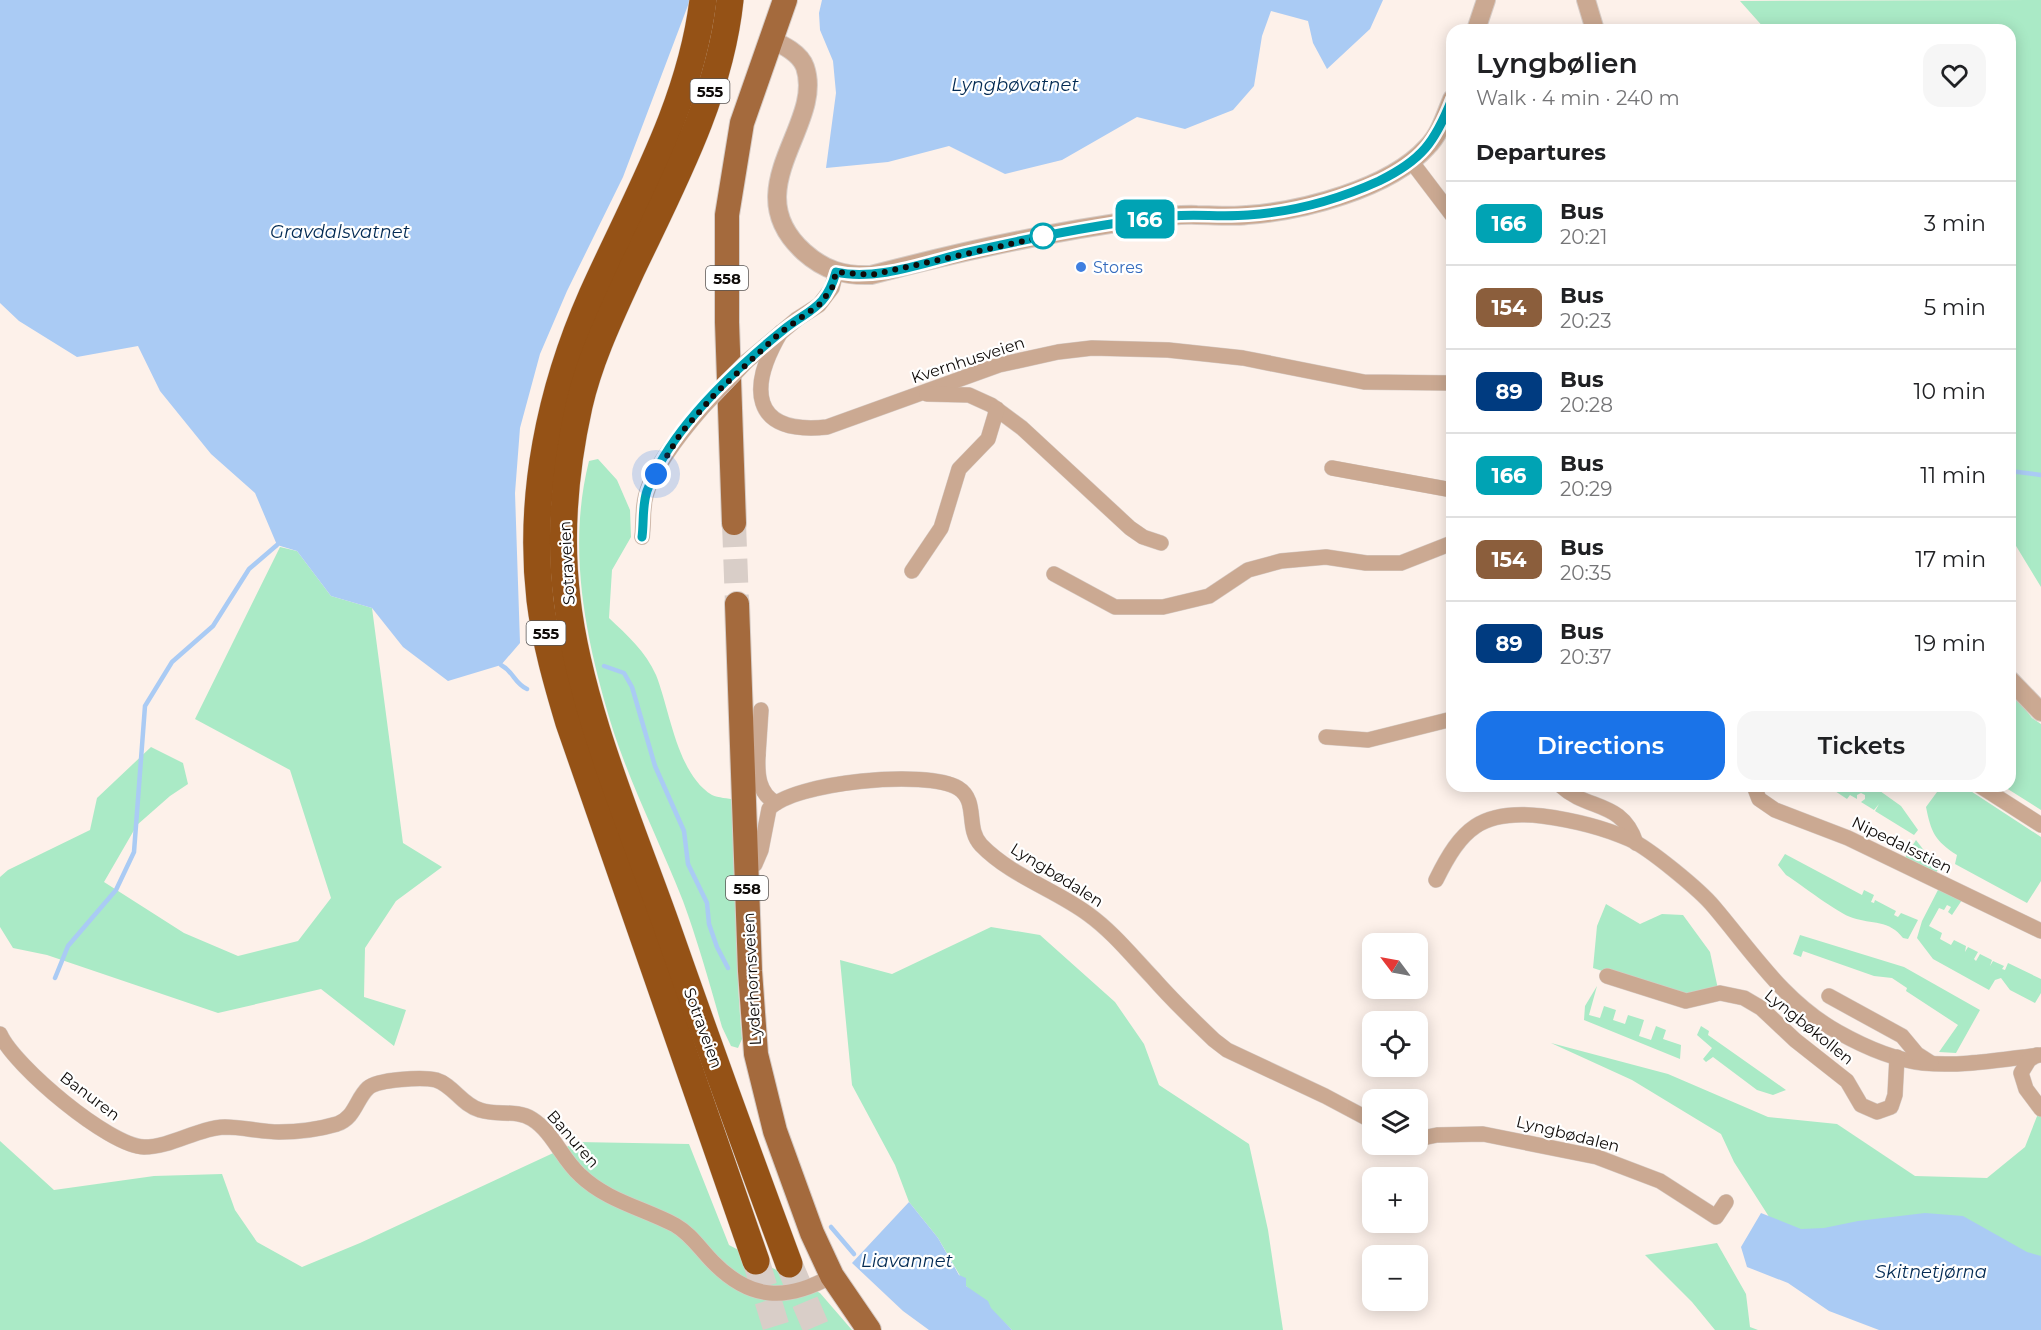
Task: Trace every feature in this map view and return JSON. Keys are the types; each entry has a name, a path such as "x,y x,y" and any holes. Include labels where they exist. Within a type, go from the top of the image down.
{"highway":[{"name":"Sotraveien","path":"703,0 679,101 660,149 591,296 560,382 545,443 539,496 537,547 543,618 556,678 569,723 756,1261"},
{"name":"Sotraveien","path":"730,6 705,108 683,161 614,309 595,355 580,402 570,450 565,499 564,548 567,599 572,629 593,714 717,1068 789,1264"}],"main road":[{"name":"558","path":"734,523 727,322 727,215 742,123 785,0"},
{"name":"Lyderhornsveien","path":"737,604 750,755 746,865 752,1016 762,1084 788,1168 812,1233 832,1276 869,1330"}],"street":[{"path":"1478,24 1486,0"},
{"path":"1586,0 1593,24"},
{"path":"770,39 796,55 806,69 807,80 806,99 780,173 779,212 787,231 799,248 816,263 836,272 871,275 1024,240 1137,220 1196,215 1248,215 1309,206 1380,180 1411,161 1428,147 1439,131 1446,114"},
{"path":"1411,161 1446,207"},
{"path":"642,537 647,492 668,453 704,406 747,361 781,332 819,305 832,288 836,272"},
{"name":"Kvernhusveien","path":"781,332 765,361 759,392 763,406 773,418 790,426 809,429 827,427 999,365 1058,352 1092,348 1168,350 1227,356 1364,382 1446,383"},
{"path":"921,394 969,395 997,409 1022,428 1130,528 1143,537 1161,543"},
{"path":"912,571 940,528 959,469 988,439 997,409"},
{"path":"1332,468 1446,489"},
{"path":"1054,574 1115,608 1163,607 1209,597 1248,570 1281,561 1326,557 1366,563 1401,563 1446,545"},
{"path":"2016,686 2041,712"},
{"path":"746,865 755,864 761,850 767,815 776,803 763,793 758,767 750,755 761,710"},
{"path":"1326,737 1368,740 1446,720"},
{"name":"Lyngbødalen","path":"776,803 813,789 886,780 931,780 958,788 970,802 971,825 979,843 998,860 1088,913 1220,1045 1362,1116"},
{"name":"Lyngbøkollen","path":"1573,792 1620,815 1633,833 1636,843"},
{"name":"Nipedalsstien","path":"1757,792 1760,799 1775,810 1848,838 2041,931"},
{"path":"1989,792 2041,825"},
{"name":"Lyngbøkollen","path":"1436,880 1451,849 1461,837 1486,820 1525,815 1588,825 1636,843 1705,897 1769,976 1808,1012 1840,1033 1897,1057 1931,1063 2012,1059 2039,1055"},
{"name":"Lyngbøkollen","path":"1607,976 1686,1002 1720,993 1744,998 1761,1008 1795,1040 1847,1081 1861,1105 1869,1110 1877,1112 1890,1107 1895,1095 1897,1057"},
{"path":"1829,996 1902,1036 1917,1054 1931,1063"},
{"name":"Banuren","path":"0,1034 13,1053 65,1102 110,1135 135,1146 158,1145 224,1127 279,1132 333,1125 348,1119 369,1087 376,1083 437,1080 479,1110 513,1113 531,1119 542,1126 570,1166 594,1188 687,1233 712,1261 739,1285 766,1294 785,1294 815,1286 832,1276"},
{"name":"Lyngbøkollen","path":"2039,1055 2029,1060 2021,1073 2026,1089 2041,1109"},
{"name":"Lyngbødalen","path":"1428,1137 1467,1133 1507,1137 1597,1157 1660,1181 1716,1217 1726,1202"}],"green space":[{"path":"2041,0 2041,587 2016,546 2016,24 1761,24 1740,1"},
{"path":"598,459 617,480 630,510 631,537 612,570 609,618 636,644 652,667 676,740 690,772 712,795 735,800 737,949 742,1039 738,1048 731,1046 722,1027 688,916 614,733 595,667 583,599 579,530 582,495 589,461"},
{"path":"280,547 297,551 331,596 372,608 403,843 442,867 396,901 365,948 364,997 406,1010 394,1046 321,989 218,1013 47,955 13,948 0,927 0,877 8,870 90,830 97,798 151,747 183,763 188,784 170,796 137,825 104,882 184,933 238,956 298,941 331,898 290,770 195,719"},
{"path":"2016,697 2032,718 2041,724 2041,810 2012,792 2016,792"},
{"path":"1836,792 1881,792 1901,806 1918,830 1914,835 1875,811 1879,804 1874,810 1861,802 1865,799 1865,795 1861,793 1857,795 1857,799 1850,795 1847,799"},
{"path":"1937,792 1972,792 2041,837 2041,881 2027,903 1955,864 1957,855 1935,835 1926,807"},
{"path":"1916,840 1938,869 1935,875 1903,861"},
{"path":"1785,854 1862,895 1864,890 1874,895 1871,902 1874,903 1875,900 1896,911 1894,915 1898,917 1901,913 1918,920 1908,939 1903,938 1886,925 1846,915 1819,898 1786,875 1778,865"},
{"path":"1939,888 1962,900 1952,915 1948,912 1951,907 1947,905 1944,910 1939,908 1929,926 1942,933 1940,939 1951,945 1954,940 1966,946 1965,952 1968,947 1978,952 1974,959 1976,961 1980,954 1992,960 1990,966 1993,961 2004,966 2002,969 2005,970 2008,963 2041,979 2041,993 2035,1003 2010,990 2001,978 1995,980 1989,990 1933,959 1917,938 1922,921"},
{"path":"1606,904 1640,924 1662,914 1683,915 1710,952 1718,989 1682,997 1593,968 1597,926"},
{"path":"991,927 1040,935 1115,1002 1144,1044 1159,1085 1249,1144 1268,1230 1283,1330 1012,1330 966,1286 938,1238 909,1202 895,1165 852,1085 840,960 892,974"},
{"path":"1800,935 1904,967 1980,1010 1956,1053 1939,1052 1958,1025 1906,991 1907,988 1892,978 1874,976 1803,951 1801,957 1793,954"},
{"path":"1597,986 1589,1015 1600,1018 1604,1006 1616,1010 1613,1020 1625,1024 1628,1015 1644,1020 1639,1036 1651,1040 1656,1026 1666,1030 1663,1039 1681,1045 1680,1059 1584,1020 1585,1006"},
{"path":"1701,1026 1709,1031 1708,1035 1786,1090 1773,1095 1757,1090 1713,1057 1706,1062 1703,1059 1712,1048 1697,1035"},
{"path":"1551,1043 1668,1074 1768,1117 1837,1124 1915,1176 1987,1178 2025,1147 2041,1106 2041,1266 1787,1245 1734,1162 1721,1134 1632,1080"},
{"path":"0,1141 54,1190 154,1176 222,1174 235,1210 257,1242 302,1267 360,1243 577,1142 689,1144 729,1245 820,1293 852,1330 0,1330"},
{"path":"1717,1243 1746,1294 1750,1327 1758,1330 1715,1330 1692,1302 1645,1255"}],"water":[{"name":"Gravdalsvatnet","path":"0,0 690,0 623,177 567,291 540,354 520,428 515,493 520,643 501,665 448,681 403,647 372,608 331,596 297,551 277,545 255,493 211,454 160,391 138,346 77,357 19,321 0,303"},
{"name":"Lyngbøvatnet","path":"822,0 1383,0 1370,29 1327,69 1313,43 1308,21 1271,11 1262,36 1254,86 1233,110 1185,129 1137,117 1062,160 1005,174 949,146 888,162 826,168 836,93 833,61 820,30 819,13"},
{"name":"Liavannet","path":"909,1202 938,1238 959,1275 966,1278 966,1286 988,1301 991,1308 1012,1330 929,1330 903,1311 852,1263"},
{"name":"Skitnetjørna","path":"1761,1213 1801,1229 1824,1228 1858,1221 1925,1213 1963,1216 2027,1252 2041,1256 2041,1330 1879,1330 1829,1311 1788,1283 1747,1267 1741,1247"}],"waterway":[{"path":"2016,472 2041,475"},
{"path":"55,978 68,946 116,890 134,852 145,706 172,662 213,626 249,569 277,545"},
{"path":"501,665 527,689"},
{"path":"604,666 624,673 632,687 655,766 684,831 688,864 707,903 709,924 728,968"},
{"path":"831,1227 854,1254"}],"tunnel":[{"path":"734,523 737,604"},
{"path":"756,1261 777,1330"},
{"path":"789,1264 817,1330"}],"bus line":[{"name":"166","path":"642,537 647,492 681,433 747,361 826,298 832,288 836,272 857,276 871,275 1033,238 1137,220 1196,215 1248,215 1309,206 1380,180 1415,159 1428,147 1439,131 1446,114"}],"place":[{"name":"Stores","path":"1081,267"}],"route":[{"path":"656,474 681,433 715,394 747,361 826,298 832,288 836,272 857,276 871,275 1051,235 1043,236"}]}
